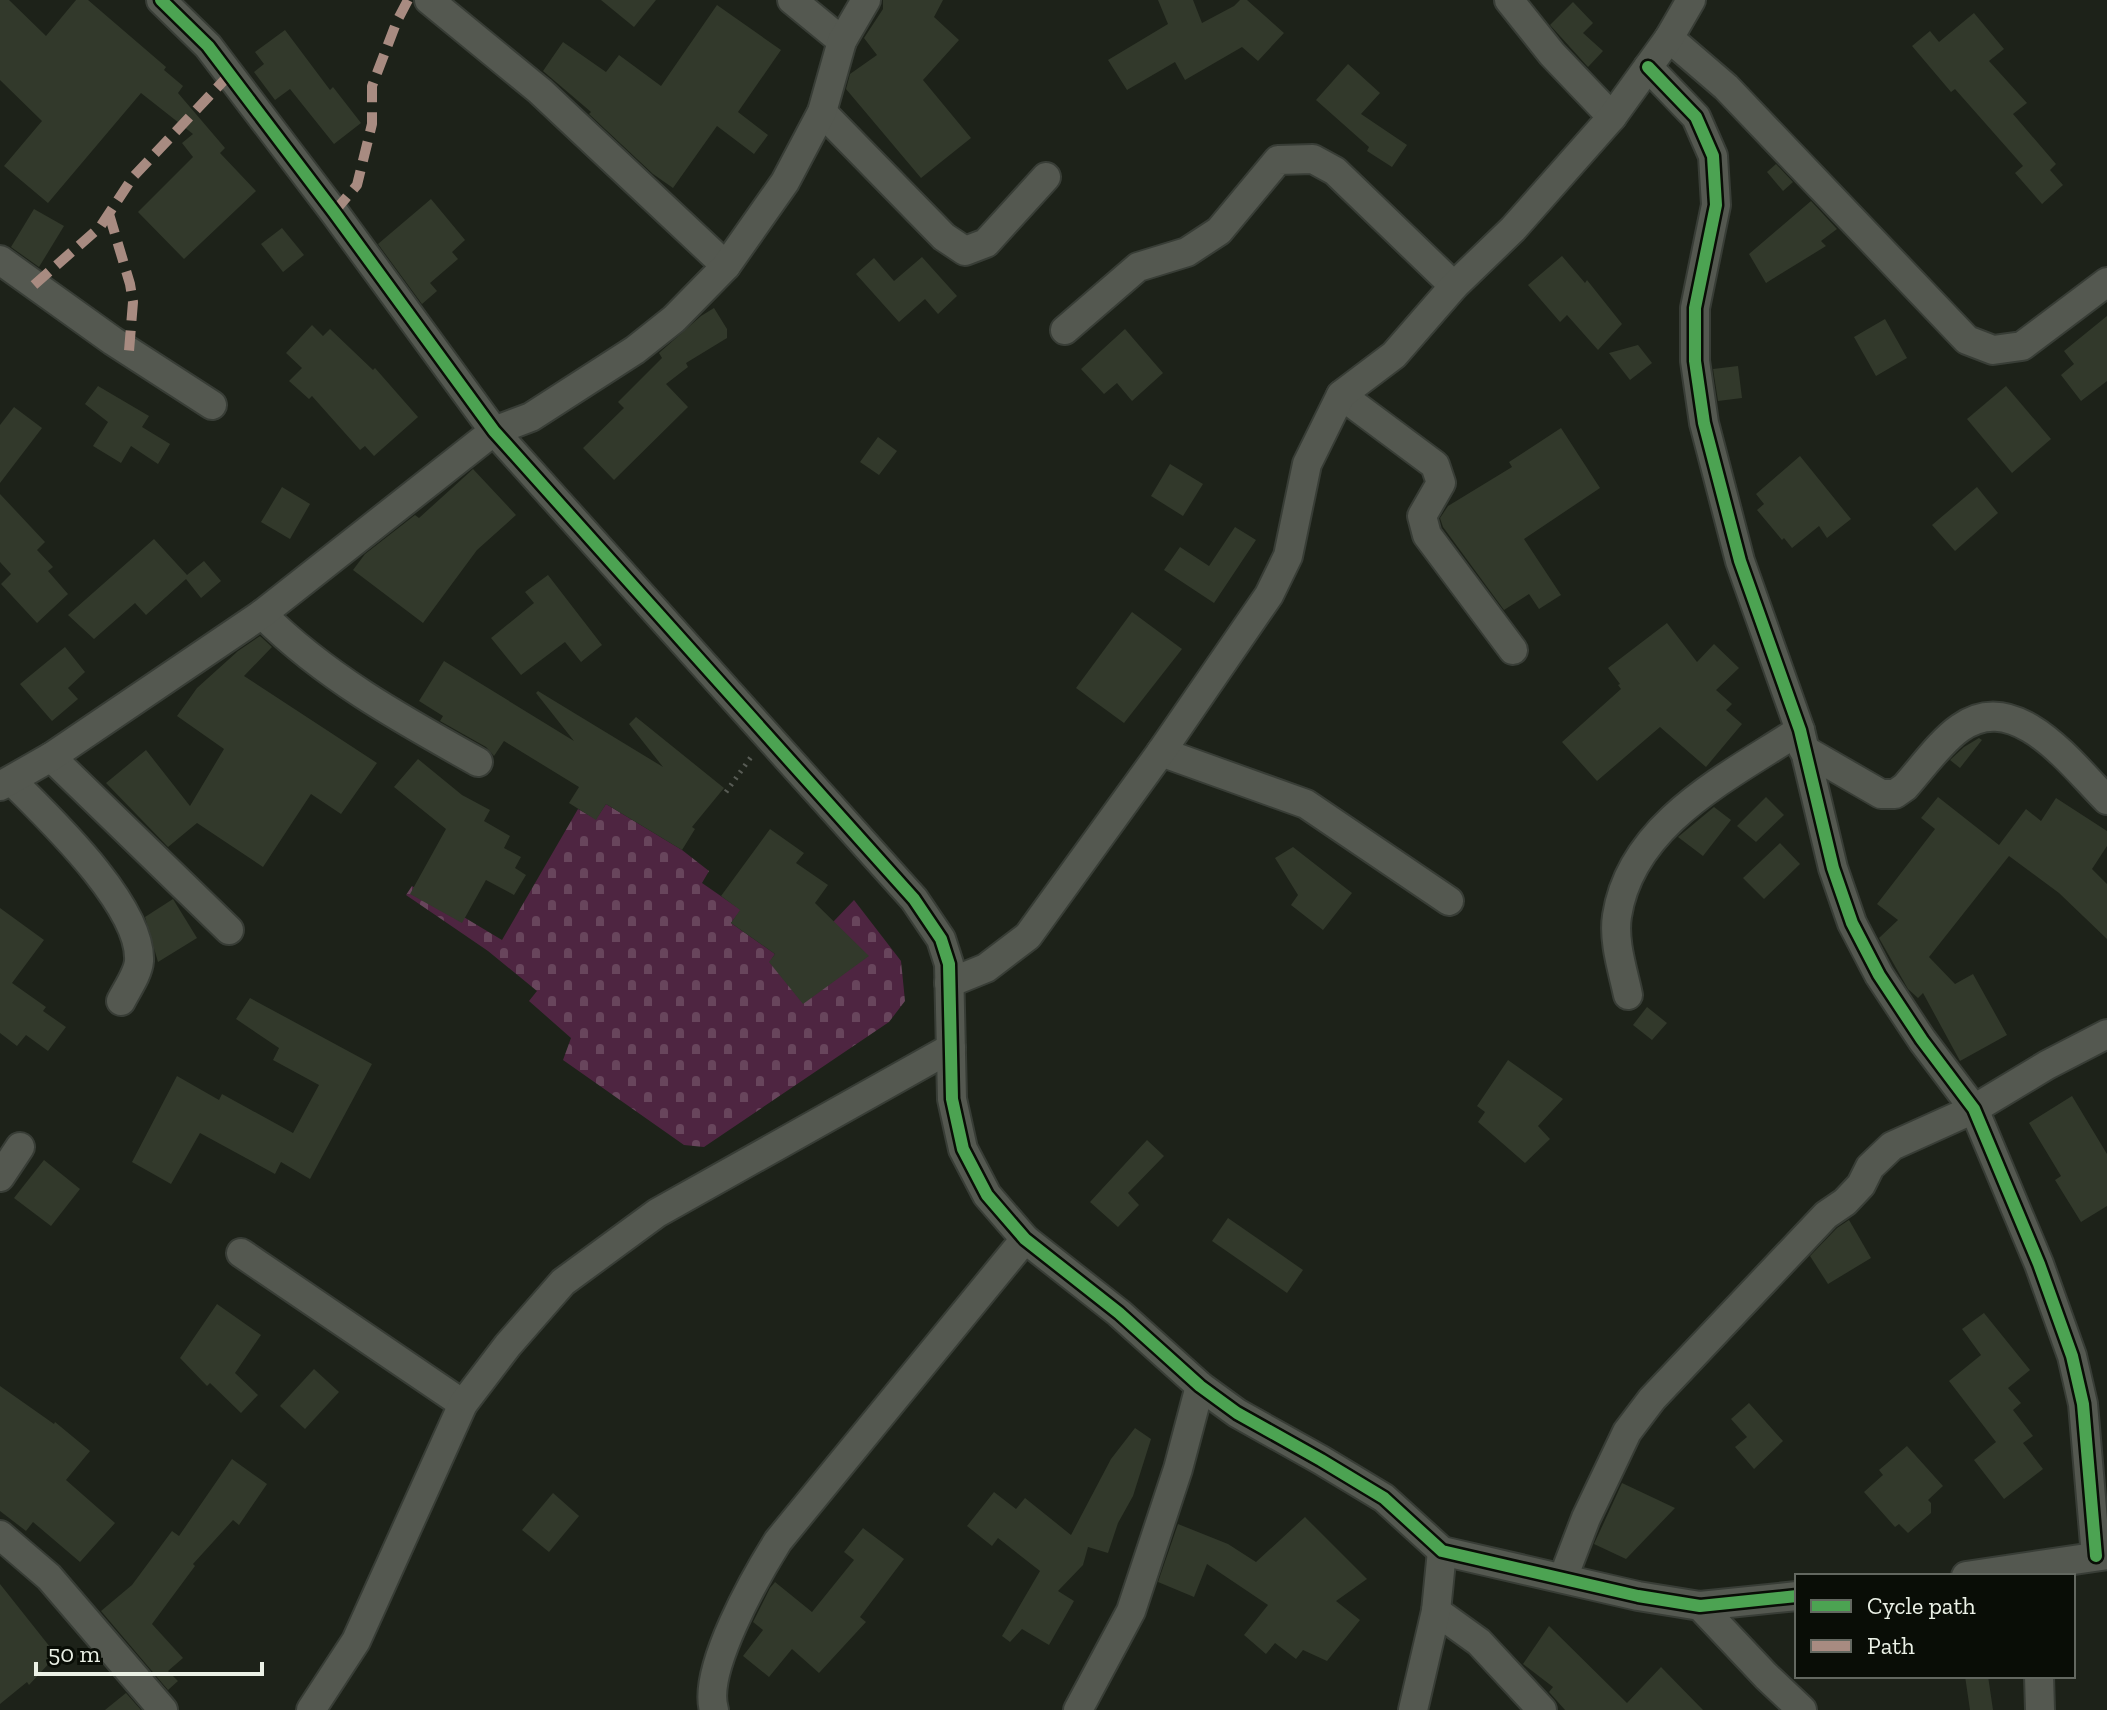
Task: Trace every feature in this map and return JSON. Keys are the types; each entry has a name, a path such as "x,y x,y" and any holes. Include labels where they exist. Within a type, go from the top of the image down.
{"street":[{"path":"161,0 208,46 494,431 914,899 941,939 949,964 952,1099 963,1149 987,1195 1025,1239 1119,1313 1200,1386 1237,1413 1384,1498 1442,1551 1638,1596 1700,1606 1795,1596"},
{"path":"429,0 540,91 726,266"},
{"path":"792,0 842,41"},
{"path":"121,1001 139,964 137,941 125,916 97,872 56,825 6,783 51,757 262,614 494,431 531,417 635,350 674,319 726,266 785,182 822,112 842,41 866,0"},
{"path":"1509,0 1552,54 1612,117"},
{"path":"949,983 986,968 1028,936 1161,752 1269,595 1288,556 1307,464 1341,395 1394,355 1454,286 1513,229 1612,117 1669,38 1691,0"},
{"path":"1669,38 1726,87 1967,340 1993,350 2022,346 2107,282"},
{"path":"1648,67 1696,117 1713,156 1716,205 1695,308 1695,361 1704,423 1740,561 1802,740 1833,868 1852,923 1879,975 1922,1040 1974,1109 2039,1264 2072,1356 2087,1437 2102,1555 2038,1571 1995,1574"},
{"path":"822,112 944,237 965,251 986,243 1046,177"},
{"path":"1065,330 1138,267 1187,252 1219,231 1278,160 1313,159 1335,171 1454,286"},
{"path":"0,260 113,341 212,405"},
{"path":"1341,395 1435,465 1441,483 1422,516 1427,535 1513,650"},
{"path":"262,614 322,667 394,715 478,762"},
{"path":"1802,740 1881,794 1895,794 1958,729 1976,719 1999,715 2015,719 2049,741 2107,800"},
{"path":"1628,995 1616,918 1626,881 1647,848 1671,819 1691,802 1802,740"},
{"path":"1161,752 1306,804 1449,901"},
{"path":"51,757 229,930"},
{"path":"1563,1578 1586,1518 1627,1432 1652,1399 1826,1215 1845,1202 1861,1185 1870,1167 1892,1146 1974,1109 2047,1065 2107,1034"},
{"path":"311,1710 356,1641 463,1404 508,1345 563,1282 657,1213 951,1048"},
{"path":"0,1177 20,1147"},
{"path":"714,1710 713,1679 748,1591 778,1541 1025,1239"},
{"path":"241,1253 463,1404"},
{"path":"1078,1710 1131,1611 1174,1482 1200,1386"},
{"path":"2,1541 49,1577 163,1710"},
{"path":"1413,1710 1436,1611 1442,1551"},
{"path":"1700,1606 1802,1710"},
{"path":"1436,1611 1479,1642 1542,1710"},
{"path":"2039,1678 2040,1710"}],"path":[{"path":"726,792 768,734"}],"green space":[{"path":"606,804 682,850 709,871 702,883 741,910 731,923 775,954 771,960 781,967 854,900 901,961 905,1001 889,1022 704,1147 684,1145 563,1060 571,1038 529,1001 537,991 488,951 406,895 412,886 502,940 578,809 596,819"}],"building":[{"path":"0,0 9,0 46,36 76,0 88,0 166,67 164,70 183,86 178,93 225,148 220,153 256,191 184,259 138,212 193,157 182,143 193,134 141,93 48,203 4,166 42,121 0,80"},
{"path":"601,0 656,0 634,27"},
{"path":"883,0 943,0 934,17 959,40 923,80 971,138 921,178 846,89 850,74 877,55 864,38 883,9"},
{"path":"1158,0 1193,0 1202,23 1240,0 1247,0 1284,33 1258,61 1242,47 1185,80 1175,62 1127,90 1108,60 1168,24"},
{"path":"1573,2 1593,23 1583,33 1603,51 1588,67 1550,25"},
{"path":"717,5 781,50 738,112 768,135 754,154 717,126 673,188 653,174 589,114 591,112 543,71 563,42 606,72 619,55 661,86"},
{"path":"1974,13 2004,49 1989,61 2027,103 2013,114 2056,164 2050,170 2063,185 2042,204 2015,173 2023,166 1955,89 1951,92 1912,46 1930,31 1939,42"},
{"path":"285,30 330,90 333,87 361,123 334,144 290,89 275,100 254,72 264,64 255,52"},
{"path":"1348,64 1380,93 1361,114 1407,145 1392,167 1367,151 1369,147 1316,100"},
{"path":"1776,164 1793,182 1783,191 1767,172"},
{"path":"431,199 465,240 452,252 458,259 430,283 437,291 422,304 378,244"},
{"path":"1811,201 1837,229 1821,241 1826,246 1766,283 1749,254"},
{"path":"34,209 64,226 39,267 11,247"},
{"path":"282,228 304,255 283,272 261,244"},
{"path":"1562,256 1585,283 1587,280 1622,324 1598,350 1567,315 1560,322 1528,285"},
{"path":"922,257 957,296 938,314 925,299 899,322 856,274 874,258 894,281"},
{"path":"714,308 727,329 727,338 686,363 688,367 666,384 688,407 614,480 583,448 624,408 618,402 662,358 659,353"},
{"path":"2107,316 2107,381 2081,401 2061,375 2074,364 2064,351"},
{"path":"1885,319 1907,358 1876,376 1854,337"},
{"path":"312,325 323,336 330,329 373,370 375,368 418,417 374,456 365,446 360,450 312,396 309,399 289,381 302,368 286,353"},
{"path":"1125,329 1163,373 1132,401 1117,383 1104,394 1081,369"},
{"path":"1638,345 1652,363 1630,380 1609,353"},
{"path":"1738,366 1742,398 1718,401 1713,369"},
{"path":"98,386 149,416 142,427 170,444 158,464 131,446 121,463 93,446 108,422 85,404"},
{"path":"2006,386 2051,439 2012,473 1967,419"},
{"path":"14,407 42,428 0,483 0,425"},
{"path":"1561,428 1600,488 1524,539 1561,595 1539,609 1529,594 1504,610 1443,527 1440,518 1448,506 1512,467 1509,462"},
{"path":"878,437 897,451 879,475 860,462"},
{"path":"1800,456 1851,519 1827,538 1819,526 1792,548 1757,510 1764,504 1756,494"},
{"path":"1170,464 1203,484 1183,516 1151,496"},
{"path":"473,469 516,515 477,550 423,623 353,570 365,554 415,515 419,518"},
{"path":"282,487 310,504 290,539 261,522"},
{"path":"1977,487 1998,513 1955,551 1932,525"},
{"path":"0,494 45,542 37,550 53,567 48,571 68,594 37,623 1,584 11,574 0,562"},
{"path":"1235,527 1256,540 1214,603 1164,570 1180,547 1209,566"},
{"path":"154,539 187,575 204,561 221,581 201,598 186,579 146,615 135,603 94,639 68,615"},
{"path":"548,575 602,645 581,662 565,642 521,675 491,638 534,603 525,592"},
{"path":"1132,612 1182,649 1124,723 1076,688"},
{"path":"1667,623 1697,662 1714,644 1739,668 1716,690 1732,704 1726,710 1742,724 1706,767 1660,727 1597,781 1562,742 1621,689 1608,668"},
{"path":"260,636 272,647 244,676 377,763 341,814 311,794 263,867 197,823 168,847 106,783 146,750 190,806 224,749 177,716 197,688 238,651"},
{"path":"65,647 85,672 68,688 78,699 52,721 20,684"},
{"path":"444,661 574,741 536,693 538,691 663,767 629,724 636,717 724,788 692,827 695,829 682,850 606,804 596,820 569,803 579,787 504,741 494,756 486,747 440,721 443,716 419,701"},
{"path":"1979,738 1982,740 1960,768 1950,760 1964,747"},
{"path":"418,759 462,795 490,810 484,821 510,836 504,848 521,857 515,868 526,875 514,895 486,880 462,923 410,894 446,829 394,787"},
{"path":"1766,797 1784,815 1756,842 1737,826"},
{"path":"1938,797 1999,845 2026,809 2041,821 2056,798 2107,831 2107,846 2092,869 2107,884 2107,939 2059,893 2009,856 1929,957 1955,984 1973,974 2007,1035 1960,1061 1923,993 1918,998 1908,989 1879,938 1898,920 1877,904 1935,829 1921,818"},
{"path":"1714,807 1731,820 1703,856 1678,837"},
{"path":"770,829 804,853 796,863 828,885 815,903 869,956 803,1004 769,962 775,954 731,923 740,910 721,896"},
{"path":"1780,843 1800,864 1764,899 1743,878"},
{"path":"1293,847 1352,893 1323,930 1291,905 1298,895 1275,858"},
{"path":"173,899 197,938 158,962 145,917"},
{"path":"0,908 44,940 12,983 46,1007 43,1011 66,1027 48,1051 26,1035 17,1046 0,1033"},
{"path":"250,998 372,1064 310,1179 281,1162 275,1174 200,1133 171,1184 132,1162 177,1076 219,1100 222,1094 293,1133 319,1085 273,1060 279,1048 236,1019"},
{"path":"1647,1007 1667,1023 1652,1040 1633,1025"},
{"path":"1508,1060 1563,1099 1538,1126 1550,1139 1525,1163 1478,1122 1485,1112 1477,1106"},
{"path":"2072,1096 2107,1154 2107,1206 2081,1222 2055,1180 2061,1176 2029,1123"},
{"path":"1147,1140 1164,1156 1128,1193 1139,1205 1118,1227 1090,1202"},
{"path":"44,1160 80,1189 51,1226 14,1198"},
{"path":"1228,1218 1303,1270 1287,1293 1212,1241"},
{"path":"1849,1220 1871,1258 1828,1284 1810,1256"},
{"path":"217,1304 261,1335 235,1373 258,1395 241,1413 210,1383 207,1386 180,1358"},
{"path":"1984,1313 2030,1370 2008,1388 2021,1403 2013,1410 2033,1436 2023,1443 2043,1469 2004,1499 1974,1460 1996,1442 1949,1381 1981,1355 1962,1329"},
{"path":"314,1369 339,1392 305,1429 280,1406"},
{"path":"0,1386 55,1422 90,1451 66,1480 115,1523 80,1562 33,1522 26,1531 0,1511"},
{"path":"1749,1403 1783,1441 1754,1469 1735,1447 1747,1437 1731,1419"},
{"path":"1135,1428 1151,1439 1133,1496 1118,1523 1108,1553 1088,1547 1083,1565 1058,1591 1074,1601 1049,1645 1022,1629 1010,1642 1002,1636 1040,1571 998,1538 992,1546 967,1526 994,1492 1016,1509 1025,1498 1071,1535 1111,1459"},
{"path":"1907,1446 1943,1486 1928,1500 1931,1513 1908,1533 1899,1524 1895,1527 1864,1492 1883,1475 1879,1470"},
{"path":"232,1459 267,1484 239,1525 233,1520 193,1564 195,1566 152,1624 183,1658 168,1671 178,1681 168,1690 101,1611 132,1585 172,1531 179,1536"},
{"path":"1622,1483 1675,1508 1626,1559 1594,1544"},
{"path":"553,1493 579,1516 549,1552 522,1530"},
{"path":"1305,1517 1367,1579 1336,1601 1360,1620 1327,1661 1303,1650 1296,1659 1275,1643 1266,1654 1244,1635 1268,1605 1207,1564 1194,1597 1158,1582 1178,1524 1228,1544 1256,1562"},
{"path":"863,1528 904,1559 860,1617 866,1622 819,1673 792,1649 769,1677 743,1656 763,1630 753,1622 770,1588 775,1582 812,1612 854,1560 844,1552"},
{"path":"0,1584 54,1652 53,1659 29,1685 27,1682 0,1704"},
{"path":"1549,1626 1627,1703 1661,1667 1703,1710 1565,1710 1549,1692 1553,1687 1523,1664"},
{"path":"1965,1678 1988,1678 1993,1710 1970,1710"},
{"path":"126,1693 141,1710 105,1710"}],"marked path":[{"path":"334,212 357,185 372,124 372,86 408,0"},
{"path":"34,285 100,227 133,177 230,74"},
{"path":"109,214 133,302 129,351"}],"cycle path":[{"path":"161,0 208,46 494,431 914,899 941,939 949,964 952,1099 963,1149 987,1195 1025,1239 1119,1313 1200,1386 1237,1413 1384,1498 1442,1551 1638,1596 1700,1606 1795,1596"},
{"path":"1648,67 1696,117 1713,156 1716,205 1695,308 1695,361 1704,423 1740,561 1800,730 1833,868 1852,923 1879,975 1922,1040 1974,1109 2039,1264 2072,1356 2083,1404 2096,1556"}]}
